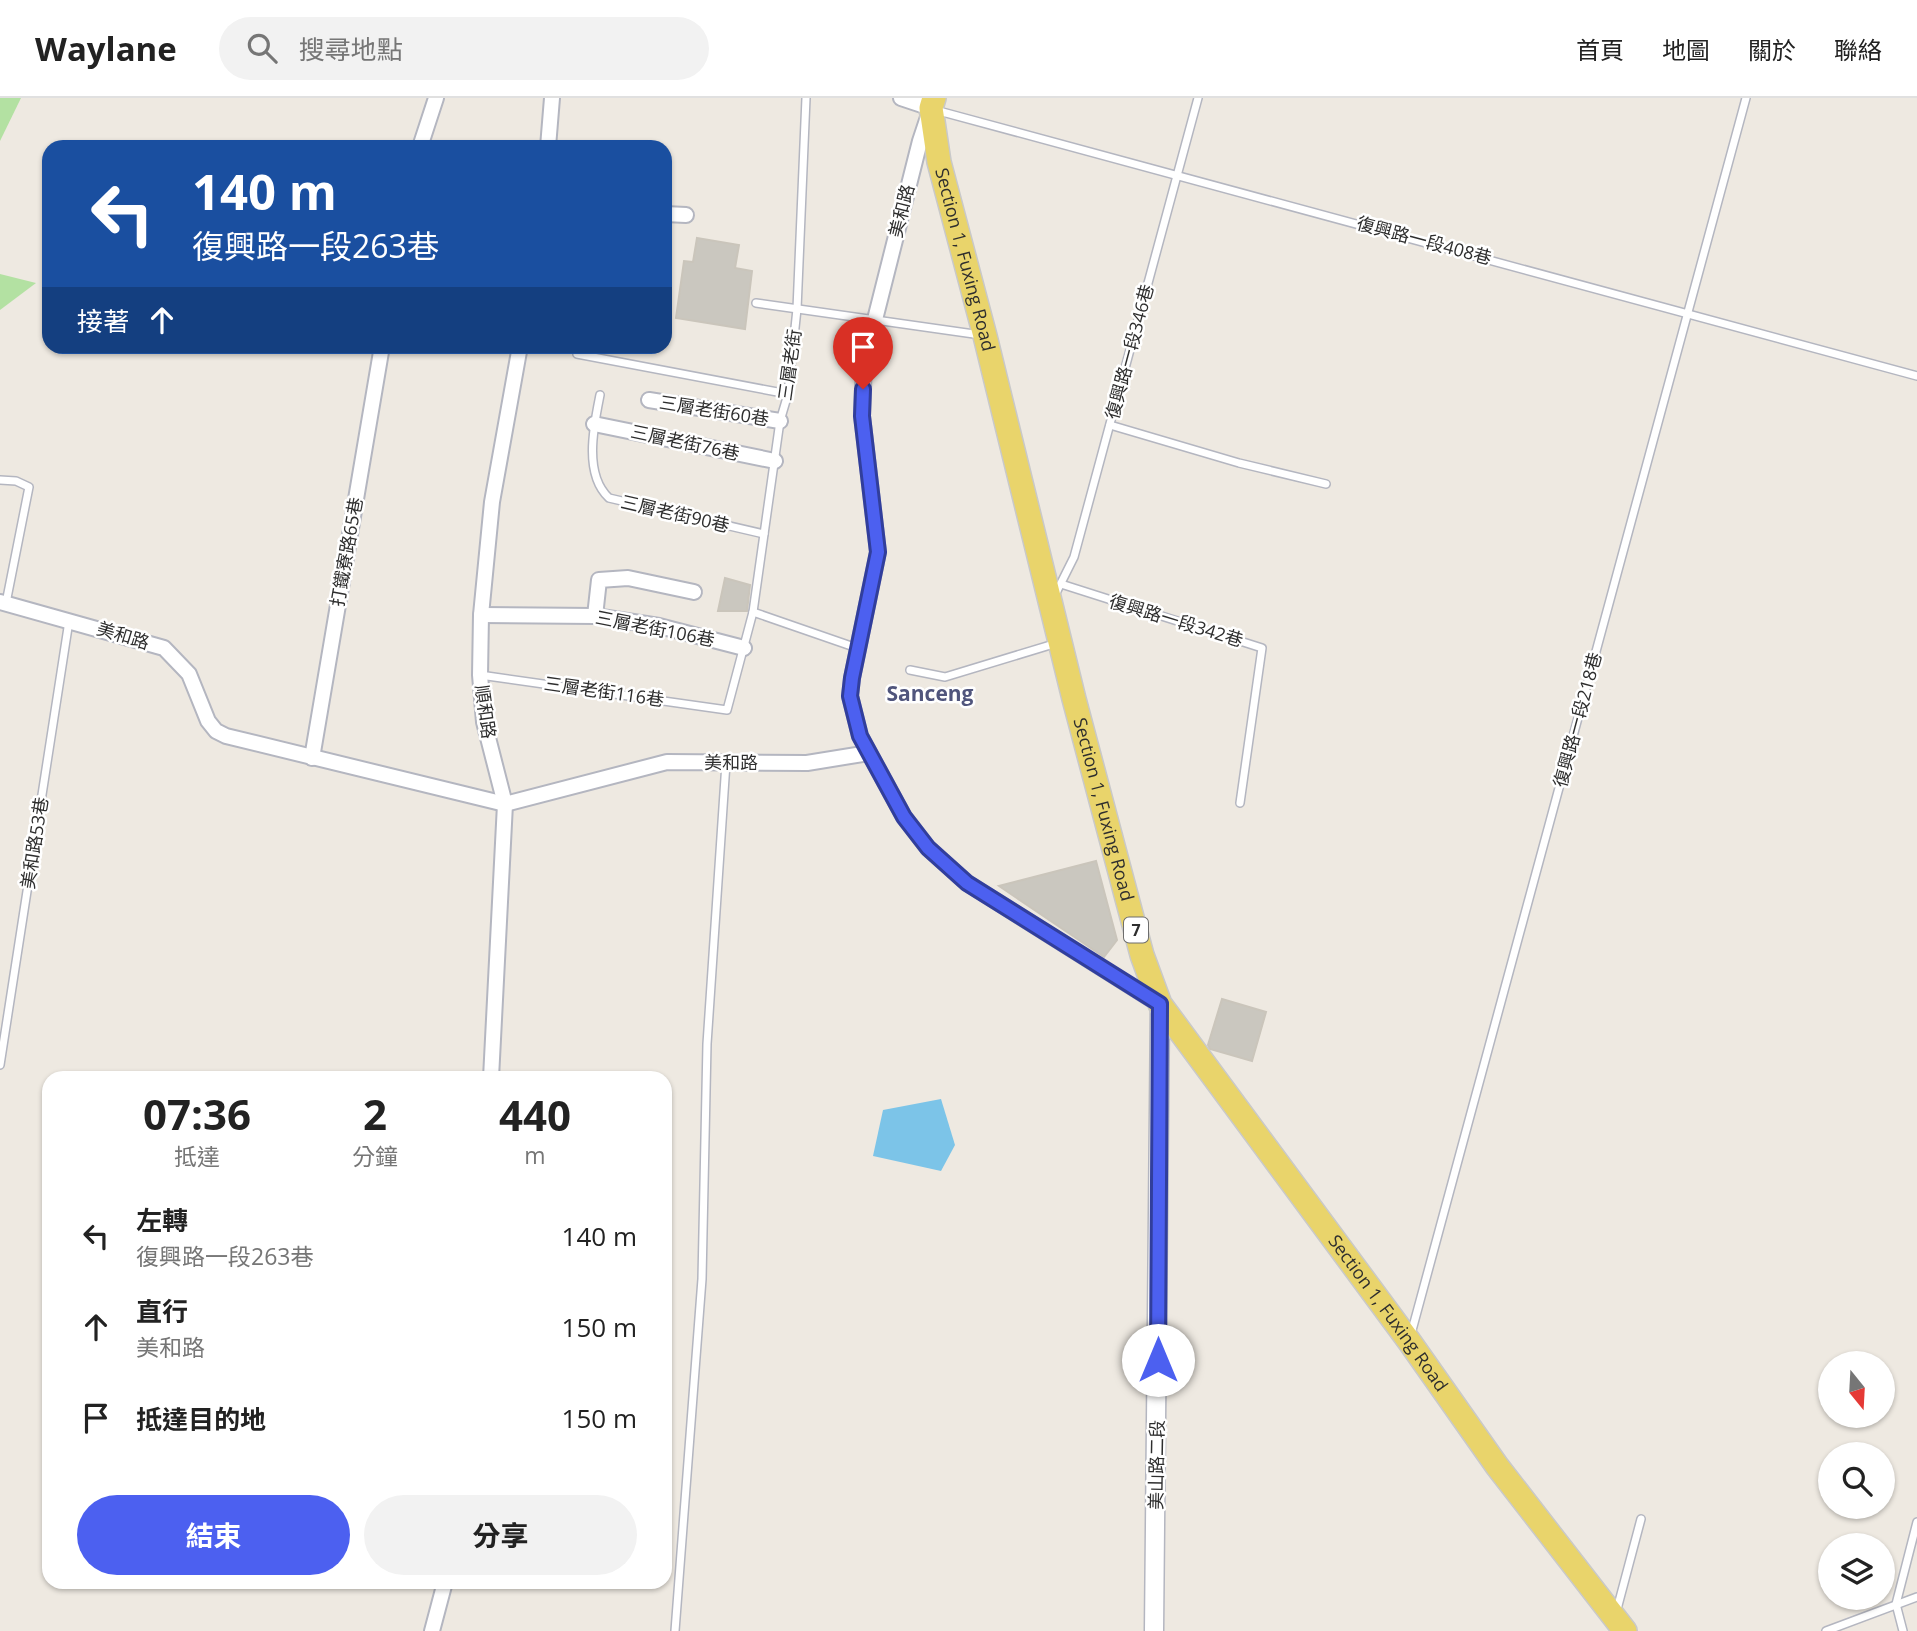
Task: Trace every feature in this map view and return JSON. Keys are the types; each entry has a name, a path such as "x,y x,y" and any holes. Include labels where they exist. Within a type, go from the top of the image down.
{"main road":[{"name":"Section 1, Fuxing Road","path":"932,103 939,162 1056,593 1061,642 1142,955 1160,1004 1617,1626"}],"street":[{"path":"423,140 436,98"},
{"path":"549,140 552,98"},
{"path":"901,98 932,103"},
{"name":"美和路","path":"3,603 163,648 189,674 208,721 216,731 226,736 505,804 667,762 807,763 869,753 854,719 850,696 857,648 878,552 862,416 864,363 932,103"},
{"path":"672,214 686,215"},
{"name":"打鐵寮路65巷","path":"312,758 381,354"},
{"name":"順和路","path":"491,1071 505,804 484,722 480,674 481,615 492,502 519,354"},
{"name":"三層老街60巷","path":"649,400 780,421"},
{"name":"三層老街76巷","path":"594,424 775,461"},
{"path":"595,616 599,580 628,578 694,592"},
{"name":"三層老街106巷","path":"481,615 595,616 659,626 744,648"},
{"path":"869,753 904,817 928,848 967,883 1160,1004"},
{"name":"美山路二段","path":"1154,1631 1160,1004"},
{"path":"432,1631 442,1589"}],"lane":[{"name":"三層老街","path":"727,710 753,611 780,421 788,394 797,309 806,98"},
{"name":"復興路一段346巷","path":"1056,593 1074,557 1198,98"},
{"name":"復興路一段218巷","path":"1409,1341 1746,98"},
{"name":"復興路一段408巷","path":"932,103 1178,174 1917,376"},
{"path":"757,303 985,336"},
{"path":"577,354 788,394"},
{"name":"三層老街90巷","path":"600,395 594,424 593,452 602,492 609,498 764,534"},
{"path":"1110,425 1239,463 1325,484"},
{"path":"0,480 16,481 29,487 3,603"},
{"name":"復興路一段342巷","path":"1056,593 1262,648 1240,803"},
{"path":"753,611 857,648"},
{"name":"美和路53巷","path":"0,1065 69,620"},
{"path":"910,670 945,677 1061,642"},
{"name":"三層老街116巷","path":"480,674 727,710"},
{"path":"676,1631 702,1279 707,1044 726,763"},
{"path":"1617,1626 1641,1519"},
{"path":"1903,1631 1896,1604 1917,1522"},
{"path":"1826,1631 1917,1597"}],"green space":[{"path":"0,98 21,98 0,141"},
{"path":"0,274 36,283 0,310"}],"water":[{"path":"941,1099 955,1145 941,1171 873,1156 883,1110"}],"building":[{"path":"697,238 739,245 735,268 752,271 745,329 676,318 684,261 693,262"},
{"path":"725,578 750,585 747,611 718,611"},
{"path":"1096,861 1117,940 1104,957 999,886"},
{"path":"1222,999 1266,1012 1252,1061 1210,1049 1208,1045"}],"district":[{"name":"Sanceng","path":"930,694"}],"route":[{"path":"863,389 862,416 878,552 857,648 850,696 860,736 904,817 928,848 967,883 1160,1004 1158,1360"}]}
